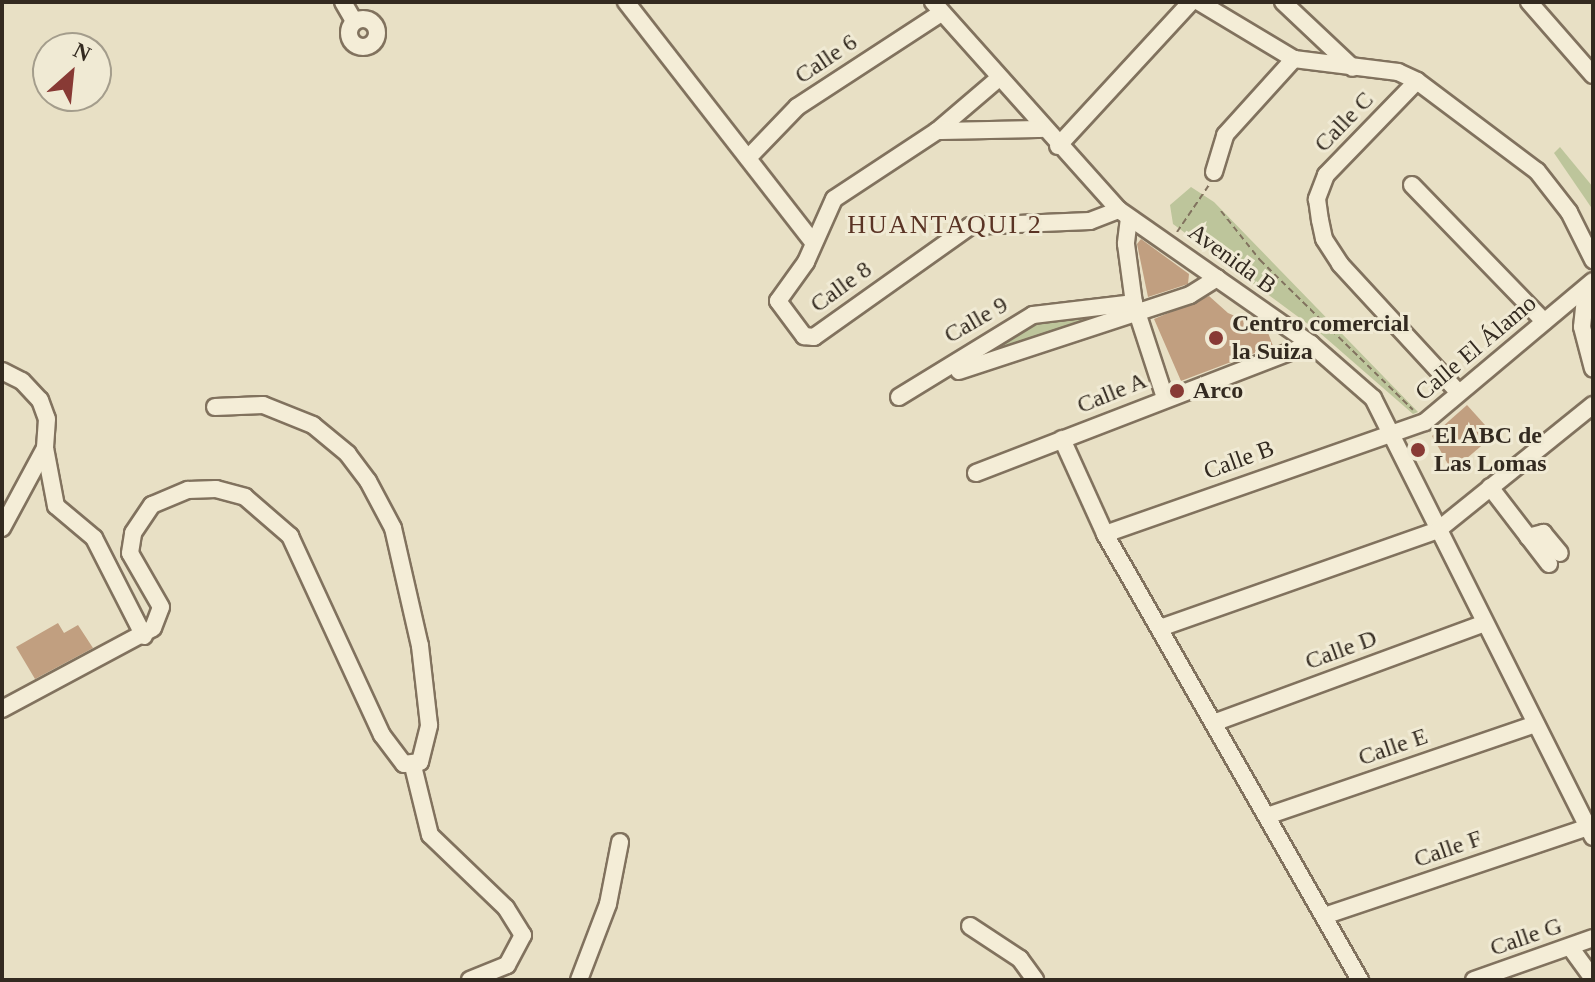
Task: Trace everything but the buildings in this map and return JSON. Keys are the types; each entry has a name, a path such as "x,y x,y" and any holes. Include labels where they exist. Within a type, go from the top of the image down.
{"street":[{"path":"343,2 354,21"},
{"path":"626,2 813,242"},
{"path":"1058,146 1191,2"},
{"path":"1199,2 1294,59 1398,72 1417,81 1537,171 1569,212 1593,260"},
{"path":"1283,2 1353,68"},
{"path":"1529,2 1593,75"},
{"name":"Calle 6","path":"748,158 797,107 937,7"},
{"name":"Avenida B","path":"937,7 1042,129 1124,214 1311,344 1373,398 1482,624 1590,832"},
{"path":"1214,172 1225,135 1294,59"},
{"path":"813,242 826,210 850,184 937,131 999,78"},
{"name":"Calle C","path":"1417,81 1326,175 1317,199 1324,239 1340,264 1458,392"},
{"path":"937,131 1042,129"},
{"path":"1412,185 1544,321"},
{"path":"1124,214 1136,308 1165,398"},
{"name":"Calle 8","path":"813,242 778,301 804,336 814,337 970,226 1090,221 1124,214"},
{"path":"959,371 1136,308 1190,295 1217,278"},
{"path":"1590,285 1582,327 1593,369"},
{"name":"Calle El Álamo","path":"1391,432 1425,422 1590,285"},
{"name":"Calle 9","path":"899,397 1033,315 1136,308"},
{"name":"Calle A","path":"976,473 1311,344"},
{"path":"2,371 22,381 40,400 47,419 45,448 56,506 94,538 144,636"},
{"path":"215,407 263,405 313,425 348,454 368,481 393,528 420,646 429,725 421,745 423,758 413,766"},
{"path":"1160,628 1438,530 1593,405"},
{"name":"Calle B","path":"1105,534 1391,432"},
{"path":"1062,439 1105,534 1216,722 1360,980"},
{"path":"2,528 45,448"},
{"path":"1490,487 1528,537 1543,533 1554,558"},
{"path":"2,709 144,636 162,613 130,553 140,520 152,505 188,490 216,489 245,497 290,536 382,735 398,753 400,761 413,766"},
{"name":"Calle D","path":"1216,722 1482,624"},
{"name":"Calle E","path":"1267,816 1536,724"},
{"path":"398,753 405,742 421,745"},
{"path":"413,766 430,835 506,908 523,935 507,965 470,980"},
{"name":"Calle F","path":"1324,916 1590,832"},
{"path":"579,980 608,904 620,842"},
{"path":"970,926 1020,959 1035,980"},
{"name":"Calle G","path":"1474,980 1593,938"},
{"path":"1570,947 1593,979"},
{"path":"1517,980 1529,961"}],"path":[{"path":"1169,243 1202,201 1214,172"},
{"path":"1221,211 1327,329 1425,422"}],"green space":[{"path":"1560,147 1593,187 1593,210 1554,153"},
{"path":"1191,187 1214,202 1418,412 1413,414 1320,333 1173,224 1170,205"},
{"path":"1126,310 960,367 1038,321"}],"place":[{"name":"Centro comercial la Suiza","path":"1216,338"},
{"name":"Arco","path":"1177,391"},
{"name":"El ABC de Las Lomas","path":"1418,450"}],"district":[{"name":"HUANTAQUI 2","path":"945,225"}]}
